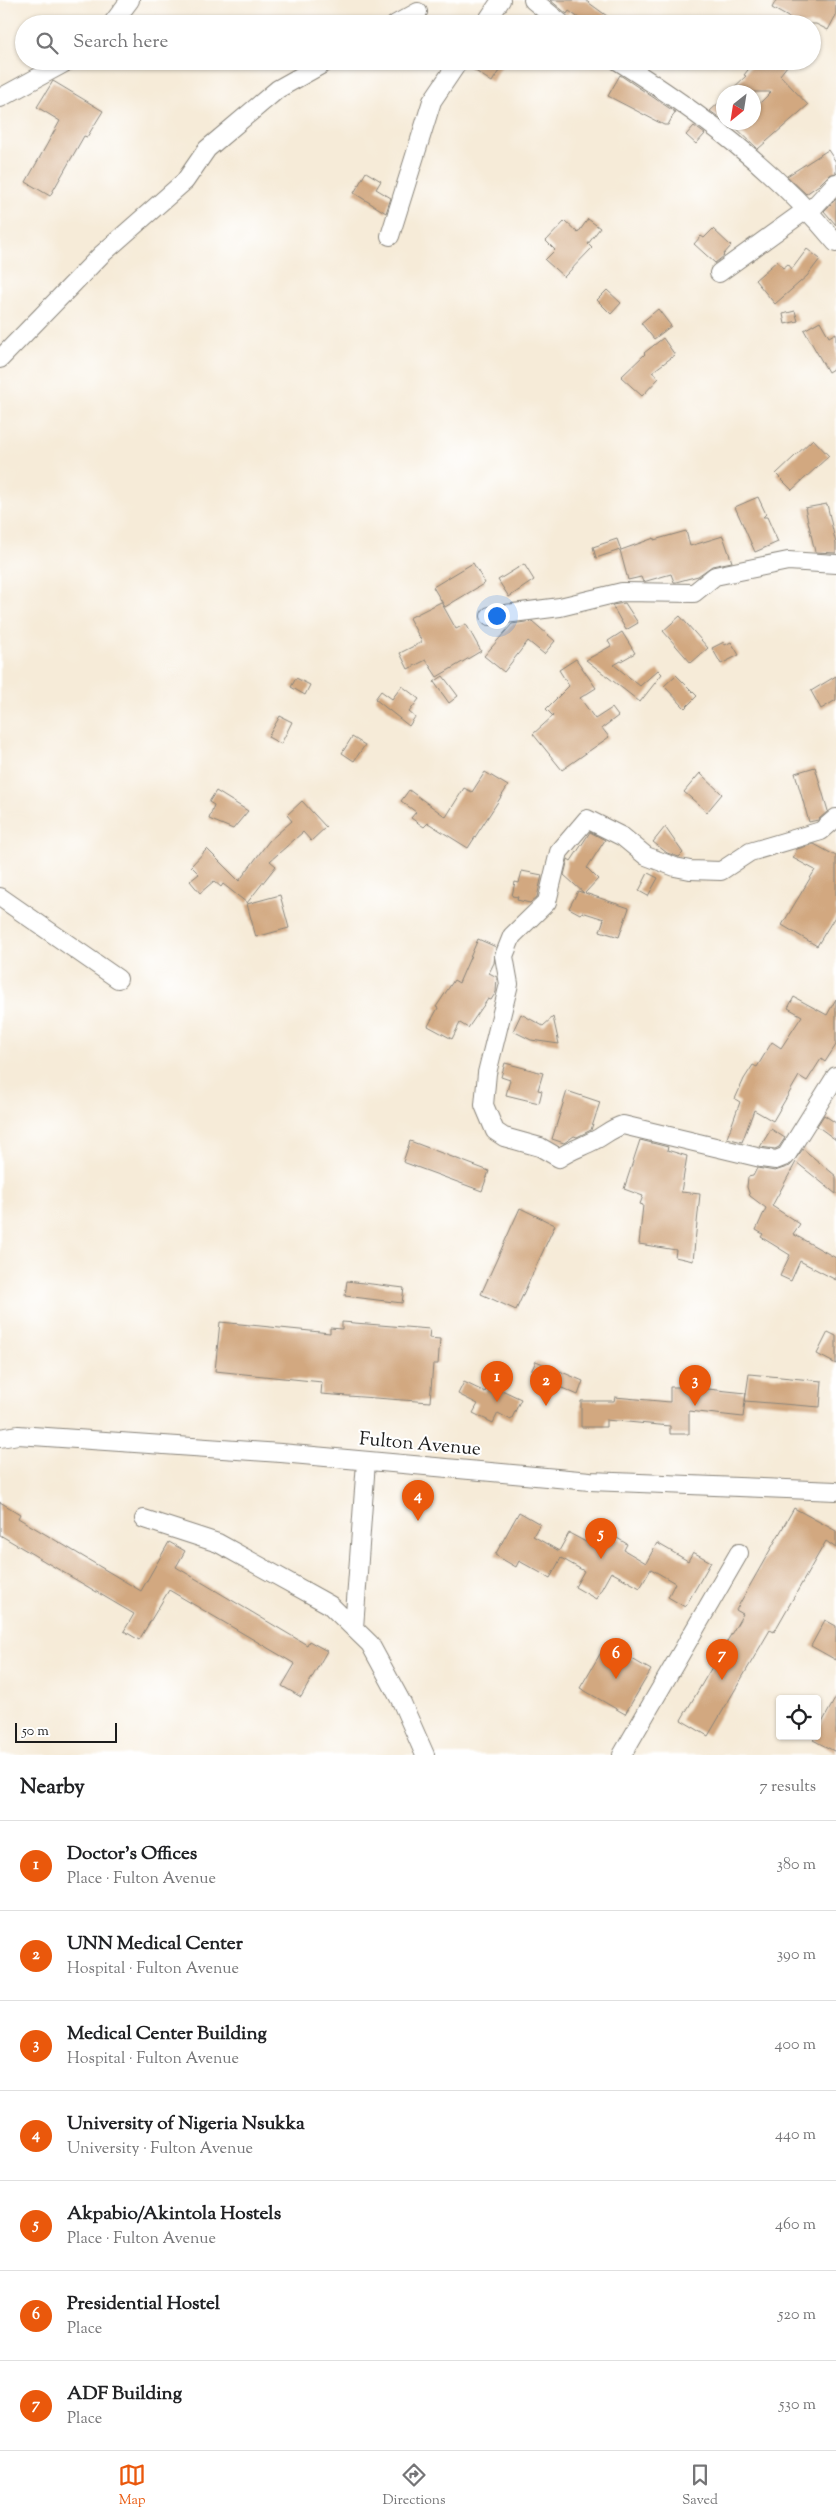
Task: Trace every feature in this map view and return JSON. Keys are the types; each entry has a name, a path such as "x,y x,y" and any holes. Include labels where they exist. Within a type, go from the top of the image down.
{"street":[{"path":"119,15 130,0"},
{"path":"491,15 501,0"},
{"path":"533,0 551,15"},
{"path":"412,15 418,12"},
{"path":"0,98 51,70"},
{"path":"0,358 101,255 186,181 207,149 278,89 312,70"},
{"path":"390,236 432,101 453,70"},
{"path":"632,70 682,101 772,174 836,243"},
{"path":"809,212 836,183"},
{"path":"719,273 806,210 809,212"},
{"path":"490,616 560,607 622,592 694,593 715,576 788,561 836,564"},
{"path":"836,818 821,831 750,852 721,871 690,870 646,856 623,836 587,819 559,852 547,902 512,936 504,956 509,984 487,1073 484,1105 495,1131 504,1137 540,1147 559,1158 577,1146 595,1140 613,1128 623,1125 760,1158 776,1160 786,1156 836,1076"},
{"path":"0,897 118,979"},
{"name":"Fulton Avenue","path":"0,1438 18,1435 281,1453 590,1481 836,1490"},
{"path":"354,1628 366,1462"},
{"path":"144,1519 218,1543 330,1605 370,1644 402,1703 424,1755"},
{"path":"622,1755 739,1554"}],"building":[{"path":"550,0 585,0 606,15 575,15 569,11 567,14"},
{"path":"776,0 836,0 836,15 828,30 821,26 821,15 785,15 772,8"},
{"path":"474,70 499,70 492,82"},
{"path":"748,70 784,70 780,75 808,105 758,149 738,130 761,130 761,102 771,92 761,92 761,85 736,85 746,76 744,75"},
{"path":"620,75 675,112 668,125 664,125 608,96"},
{"path":"53,81 103,111 87,137 84,136 50,196 26,182 60,121 37,107"},
{"path":"716,105 716,115 710,111"},
{"path":"694,126 705,134 696,144 686,135"},
{"path":"828,150 836,162 836,173 829,175 806,194 787,176"},
{"path":"366,172 381,181 376,189 391,198 386,213 354,193"},
{"path":"836,199 836,225 824,211"},
{"path":"588,219 600,228 588,244 592,248 564,277 545,260 555,250 546,241 565,221 578,233"},
{"path":"713,229 731,246 724,256 715,263 694,244 701,236 704,238"},
{"path":"807,249 820,259 807,276 775,304 755,280 777,261 783,268 788,264 792,269"},
{"path":"607,290 621,303 611,314 597,300"},
{"path":"658,309 671,326 654,339 641,323"},
{"path":"795,311 798,321 785,324 783,314"},
{"path":"820,321 829,337 836,333 836,367 828,372 804,330"},
{"path":"663,338 675,355 652,372 659,378 642,396 621,377 644,353"},
{"path":"813,439 829,456 792,490 776,474"},
{"path":"758,497 766,514 763,517 767,517 778,542 755,552 735,507"},
{"path":"827,504 836,544 836,553 815,552 805,508"},
{"path":"686,531 690,546 723,536 732,562 712,566 698,576 676,582 674,582 671,574 643,582 641,577 628,580 620,550 596,558 593,547 617,539 621,550 654,538 654,540"},
{"path":"473,563 485,583 445,607 433,587"},
{"path":"524,564 534,580 509,597 498,580"},
{"path":"441,602 456,629 466,624 481,651 437,677 426,660 408,669 400,653 422,642 409,618"},
{"path":"625,603 638,623 626,630 612,605"},
{"path":"680,616 708,648 691,663 663,631"},
{"path":"532,621 555,641 544,654 528,641 504,672 484,656 512,624"},
{"path":"622,632 635,653 614,665 640,686 658,670 662,674 640,702 586,660 611,646 608,641"},
{"path":"724,642 725,645 731,642 739,655 721,664 712,648"},
{"path":"576,659 596,688 580,698 595,719 612,708 618,716 602,728 609,737 562,770 533,734 553,716 546,709 569,686 559,670"},
{"path":"676,675 697,696 685,708 664,686"},
{"path":"443,676 458,696 449,703 434,682"},
{"path":"836,676 836,700 821,709 811,691"},
{"path":"296,678 310,685 305,695 291,687"},
{"path":"402,686 419,699 409,712 415,717 409,726 375,699 381,691 392,699"},
{"path":"280,716 292,722 281,744 268,737"},
{"path":"352,737 365,745 354,761 342,753"},
{"path":"815,767 828,811 818,820 809,822 795,773"},
{"path":"485,772 508,786 468,848 428,823 424,827 411,818 416,812 401,801 409,790 446,817 464,788 472,792"},
{"path":"700,773 722,794 707,812 684,792"},
{"path":"216,791 248,811 233,829 209,819 214,805 209,802"},
{"path":"302,801 326,827 311,841 303,832 270,861 276,866 247,903 223,884 221,887 214,881 200,893 190,881 199,874 191,866 207,849 239,881 269,841 292,821 287,815"},
{"path":"665,827 683,853 679,857 667,853 653,842"},
{"path":"590,832 605,840 587,868 598,879 585,893 629,908 619,937 600,931 604,919 582,912 580,914 569,908 578,891 584,893 564,875 568,859 571,861"},
{"path":"814,844 836,856 836,915 817,946 782,925 815,870 793,858 797,849"},
{"path":"522,871 542,875 537,897 530,903 517,900 518,897 512,896 515,882 519,883"},
{"path":"648,873 658,878 648,896 639,891"},
{"path":"280,895 289,928 256,937 247,904"},
{"path":"478,939 496,947 494,963 489,973 497,977 496,992 491,1000 488,999 468,1028 460,1023 452,1039 428,1026 438,1008 436,1007 454,980 459,983"},
{"path":"794,997 827,1015 836,999 836,1045 825,1062 821,1059 807,1081 799,1076 773,1121 754,1110 742,1142 727,1138 740,1102 735,1099 744,1079 753,1065 757,1067 772,1042 781,1048 802,1016 788,1008"},
{"path":"521,1014 543,1026 553,1017 559,1044 531,1040 513,1031"},
{"path":"505,1063 543,1073 538,1090 542,1091 539,1103 506,1095 510,1080 501,1077"},
{"path":"567,1091 600,1102 591,1130 577,1137 574,1136 564,1143 552,1139"},
{"path":"824,1115 836,1123 836,1140 817,1126"},
{"path":"771,1129 785,1138 779,1147 775,1149 760,1147"},
{"path":"640,1140 668,1147 667,1150 687,1156 681,1192 700,1194 693,1261 675,1257 676,1250 639,1244 643,1205 640,1204 643,1196 624,1189"},
{"path":"410,1141 489,1171 482,1191 403,1162"},
{"path":"803,1149 836,1176 836,1194 796,1162 772,1206 800,1224 793,1234 836,1258 836,1280 800,1261 791,1281 780,1276 790,1255 761,1237 763,1234 756,1230 766,1208 750,1196 747,1187 748,1177 753,1176 757,1168 775,1171 790,1166"},
{"path":"520,1208 555,1225 516,1310 481,1294"},
{"path":"347,1281 404,1288 402,1303 345,1296"},
{"path":"220,1322 330,1333 330,1328 342,1329 342,1322 430,1329 429,1338 440,1339 438,1364 433,1364 430,1402 321,1394 322,1382 215,1371"},
{"path":"828,1332 836,1336 836,1364 817,1354"},
{"path":"536,1361 583,1381 578,1395 530,1374"},
{"path":"749,1374 822,1381 820,1407 745,1401"},
{"path":"464,1382 485,1392 489,1384 521,1399 511,1420 498,1413 493,1423 473,1413 478,1404 458,1394"},
{"path":"670,1387 746,1393 743,1417 689,1411 689,1434 670,1434 670,1426 606,1420 606,1427 581,1427 581,1401 614,1401 615,1397 670,1402"},
{"path":"0,1502 20,1514 18,1518 141,1591 169,1542 185,1551 176,1567 307,1645 309,1641 327,1651 301,1697 282,1686 295,1664 169,1590 139,1640 124,1631 134,1614 0,1535"},
{"path":"794,1508 836,1531 836,1548 826,1541 774,1632 770,1630 708,1736 681,1720 743,1614 736,1610"},
{"path":"519,1512 540,1524 533,1536 559,1551 569,1533 597,1548 607,1532 627,1544 624,1550 646,1563 657,1543 688,1561 693,1552 711,1562 685,1607 668,1597 675,1583 651,1569 640,1588 611,1572 596,1599 575,1587 584,1571 561,1558 550,1578 519,1561 516,1567 495,1555"},
{"path":"825,1620 836,1626 836,1660 811,1646"},
{"path":"606,1644 651,1670 625,1714 580,1688"},
{"path":"836,1697 836,1752 813,1740 821,1740 821,1725"}],"place":[{"name":"Doctor's Offices","path":"497,1402"},
{"name":"UNN Medical Center","path":"546,1406"},
{"name":"Medical Center Building","path":"695,1406"},
{"name":"University of Nigeria Nsukka","path":"418,1521"},
{"name":"Akpabio/Akintola Hostels","path":"601,1559"},
{"name":"Presidential Hostel","path":"616,1679"},
{"name":"ADF Building","path":"722,1680"}]}
